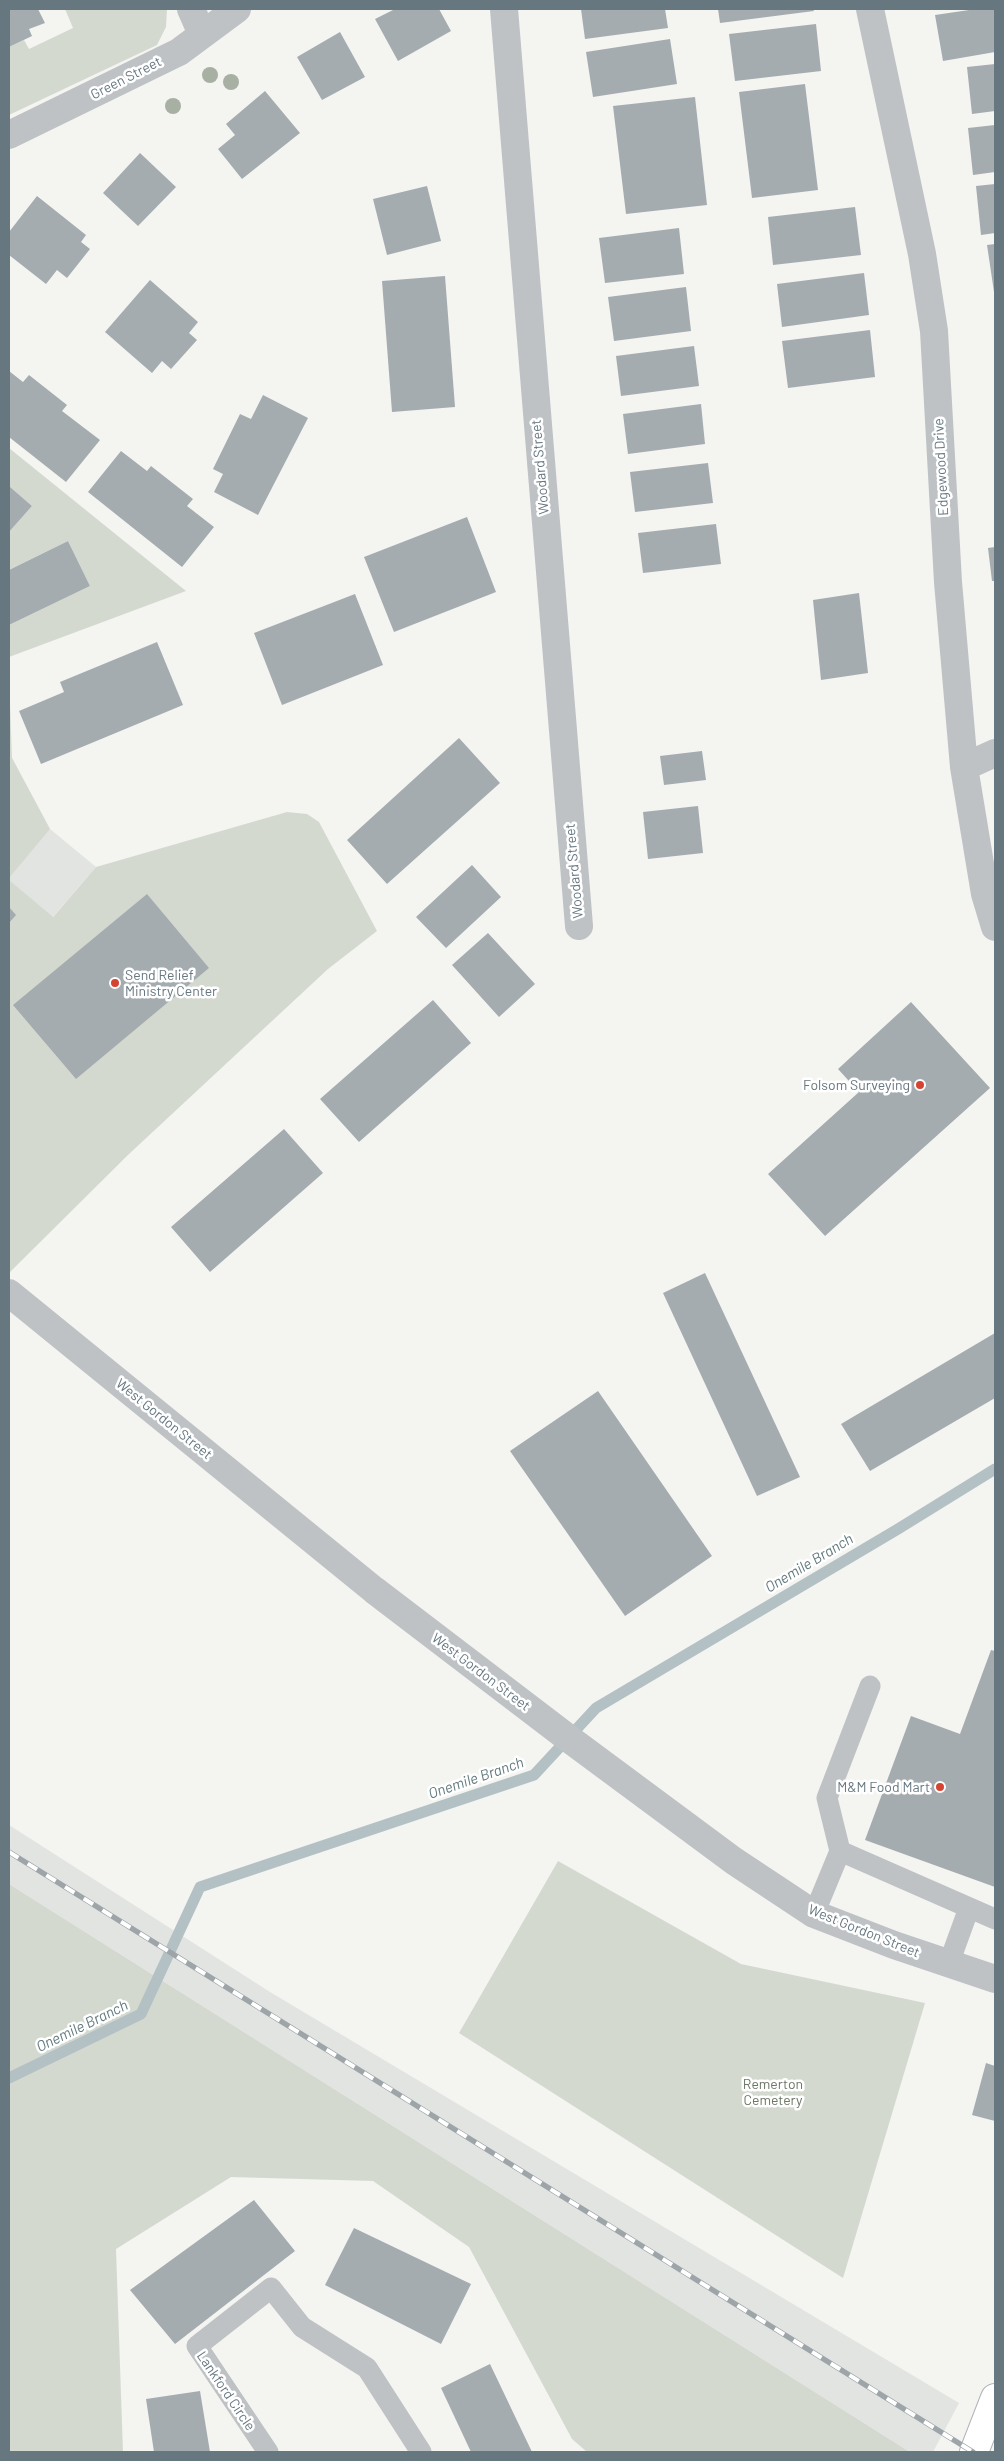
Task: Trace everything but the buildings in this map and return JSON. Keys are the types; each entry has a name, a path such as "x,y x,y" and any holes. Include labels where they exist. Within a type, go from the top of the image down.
{"main road":[{"path":"974,2452 995,2398"}],"street":[{"path":"191,9 202,34"},
{"name":"Green Street","path":"9,135 179,52 236,9"},
{"name":"Woodard Street","path":"504,9 579,926"},
{"name":"Edgewood Drive","path":"870,9 922,254 934,331 948,582 964,768 985,894 995,927"},
{"path":"964,768 995,753"},
{"name":"West Gordon Street","path":"9,1293 367,1584 454,1652 734,1861 814,1914 894,1945 995,1979"}],"lane":[{"path":"814,1914 840,1851 827,1798 870,1686"},
{"path":"840,1851 995,1919"},
{"path":"949,1964 969,1908"},
{"name":"Lankford Circle","path":"268,2452 197,2346 271,2288 302,2327 367,2368 421,2452"}],"shaded area":[{"path":"12,758 50,829 96,867 9,967 9,759"},
{"path":"9,1825 270,1992 959,2403 933,2452 910,2452 9,1884"}],"green space":[{"path":"65,9 167,9 166,27 157,45 9,115 9,47 24,40 29,49 73,28"},
{"path":"9,448 186,591 9,657 9,625 90,586 68,541 9,570 9,532 32,506 9,486"},
{"path":"9,676 12,758 50,829 9,878"},
{"path":"287,812 307,814 319,822 377,931 328,969 129,1154 9,1273 9,880 53,917 96,867"},
{"name":"Remerton Cemetery","path":"558,1861 741,1964 925,2003 843,2278 459,2033"},
{"path":"9,1884 910,2452 587,2452 572,2439 469,2247 373,2181 231,2177 116,2249 123,2452 9,2452"}],"waterway":[{"name":"Onemile Branch","path":"9,2078 141,2014 200,1887 534,1775 596,1708 898,1529 995,1469"}],"railway":[{"path":"9,1852 973,2452"}],"place":[{"name":"Send Relief Ministry Center","path":"115,983"},
{"name":"Folsom Surveying","path":"920,1085"},
{"name":"M&M Food Mart","path":"940,1787"}]}
